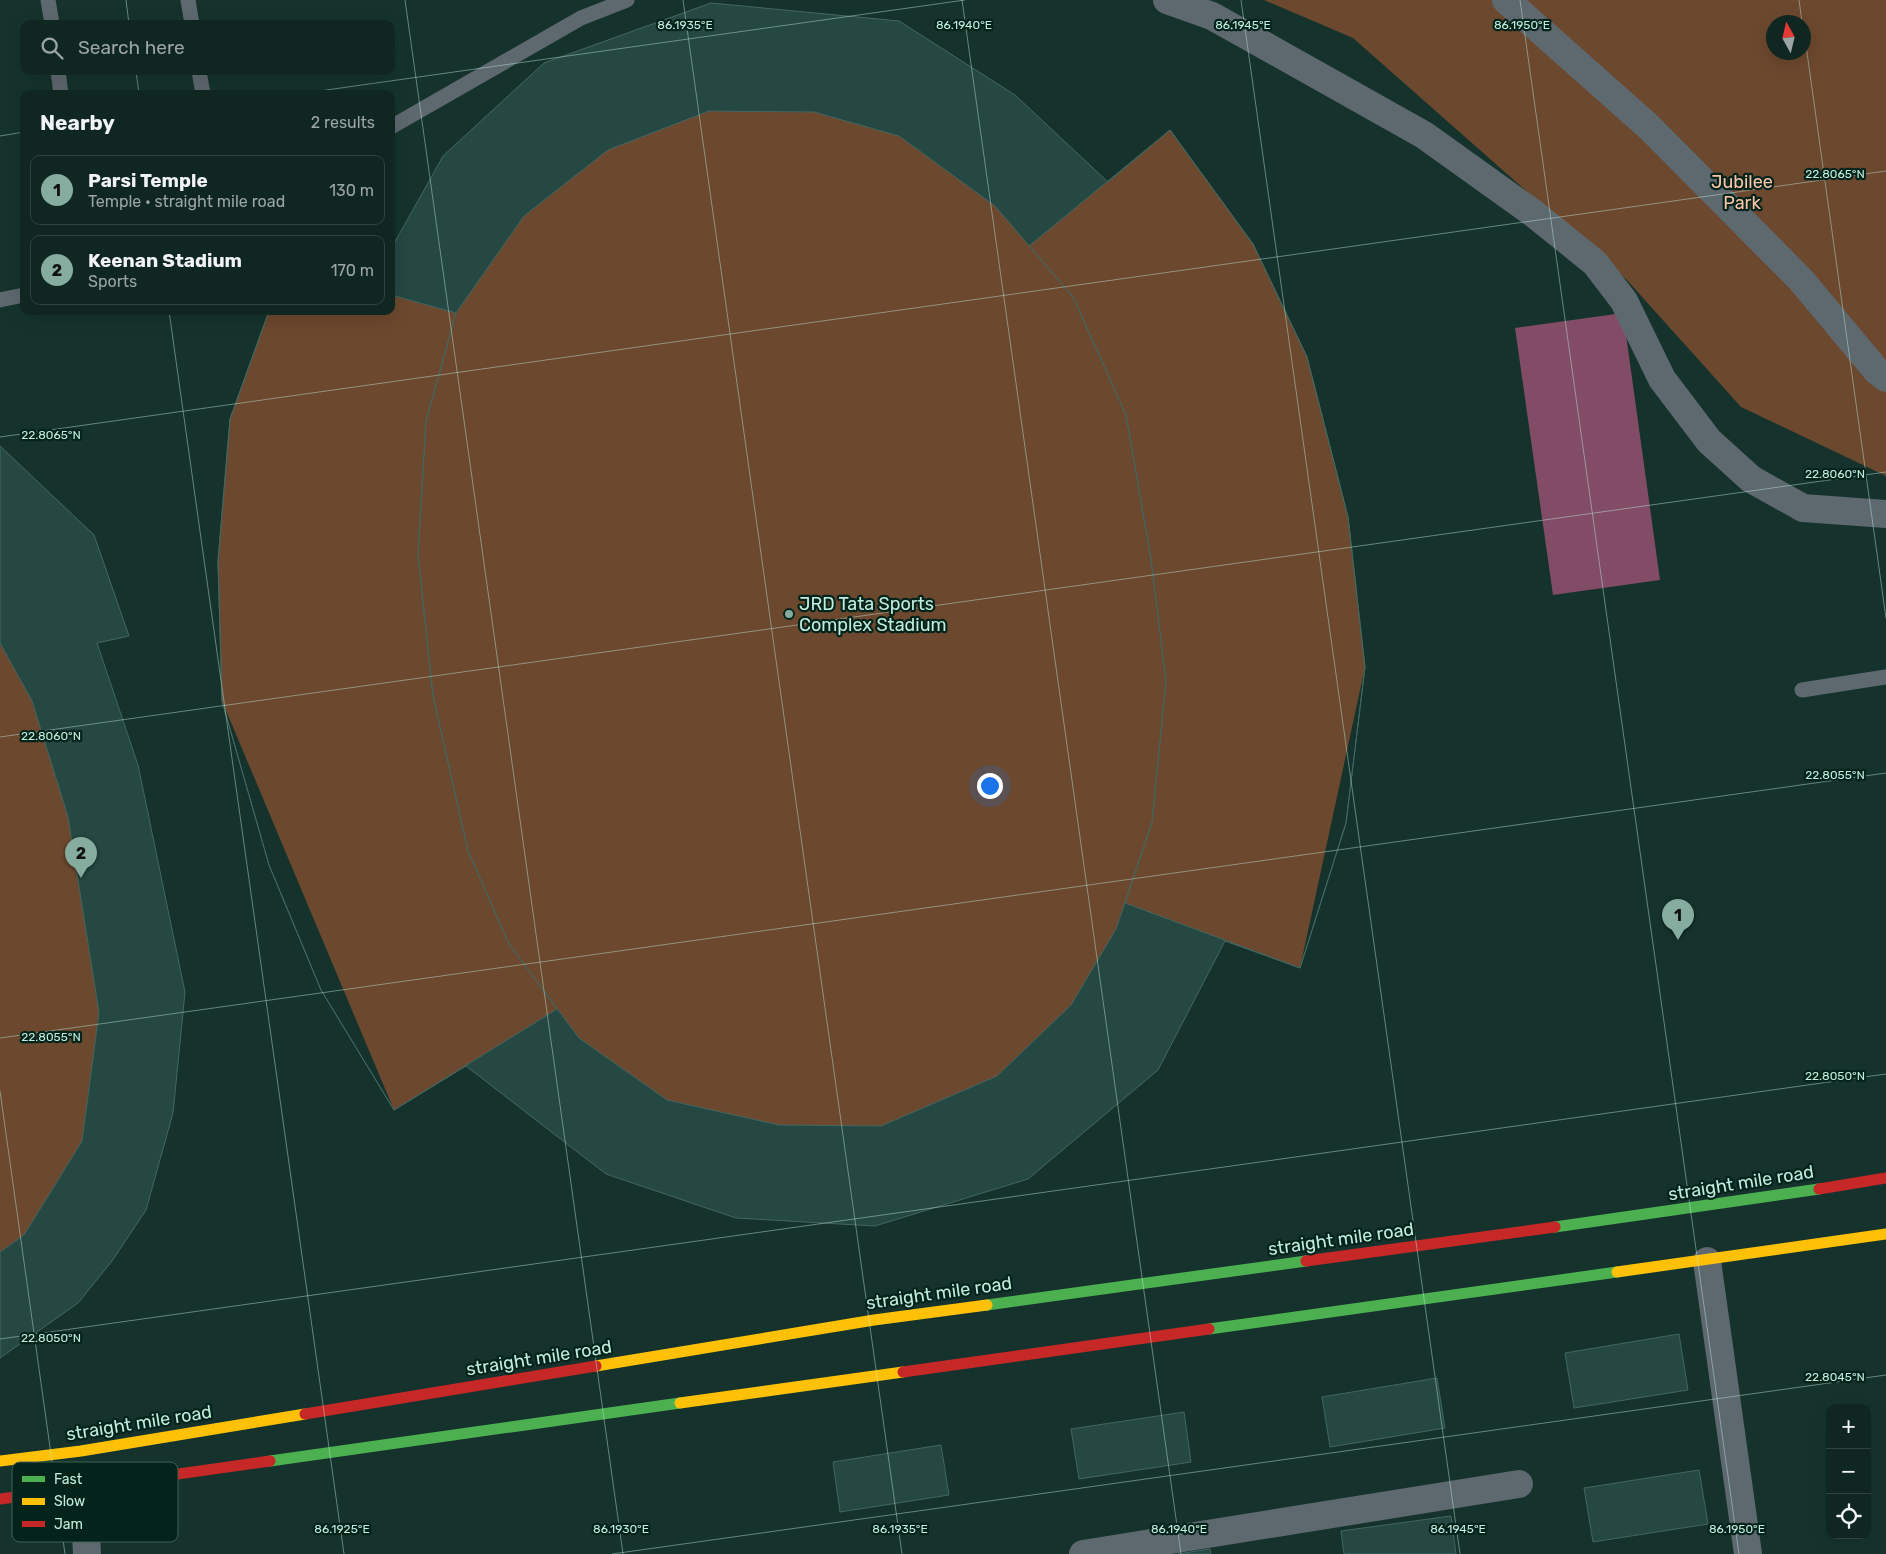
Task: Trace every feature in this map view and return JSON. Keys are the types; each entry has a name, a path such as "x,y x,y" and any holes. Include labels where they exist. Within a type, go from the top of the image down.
{"street":[{"path":"1167,0 1212,16 1424,135 1541,219 1595,263 1624,301 1662,379 1709,441 1750,479 1803,508 1886,514"},
{"path":"1506,0 1649,127 1801,280 1876,370 1886,378"},
{"name":"straight mile road","path":"0,1461 81,1451 874,1320 1706,1207 1886,1178"},
{"path":"178,1476 871,1376 1707,1261 1886,1234"},
{"path":"1707,1261 1748,1554"},
{"path":"1083,1554 1519,1484"}],"lane":[{"path":"48,0 51,20"},
{"path":"188,0 191,20"},
{"path":"395,125 580,18 627,0"},
{"path":"59,75 60,90"},
{"path":"200,75 202,90"},
{"path":"0,300 20,296"},
{"path":"1802,690 1886,676"}],"green space":[{"name":"Jubilee Park","path":"1264,0 1886,0 1886,476 1741,407 1626,279 1353,38"},
{"name":"JRD Tata Sports Complex Stadium","path":"711,3 899,21 1015,95 1108,182 1170,130 1253,244 1307,357 1348,517 1365,667 1300,968 1225,941 1158,1070 1028,1179 736,1218 606,1174 466,1066 394,1110 222,701 218,561 230,419 268,315 395,315 395,299 443,156 544,63"},
{"path":"0,446 94,535 129,636 97,643 185,992 173,1113 146,1210 112,1261 78,1303 0,1358"}],"shaded area":[{"path":"1623,313 1660,580 1553,595 1515,328"}],"building":[{"path":"711,3 899,21 1015,95 1108,182 1170,130 1253,244 1307,357 1348,517 1365,667 1346,823 1300,968 1225,941 1158,1070 1028,1179 875,1226 736,1218 606,1174 466,1066 394,1110 321,990 269,865 222,701 218,561 230,419 268,315 395,315 395,242 443,156 544,63","holes":["709,111 814,112 899,136 995,206 1073,297 1126,415 1151,559 1166,681 1152,822 1116,929 1071,1005 997,1076 881,1126 779,1125 667,1100 579,1038 509,944 468,851 433,696 418,555 426,421 456,313 524,216 608,150"]},
{"path":"1170,130 1253,244 1307,357 1348,517 1365,667 1346,823 1300,968 1125,903 1152,822 1166,681 1151,559 1126,415 1073,297 1029,246"},
{"path":"395,296 456,313 426,421 418,555 433,696 468,851 509,944 557,1009 394,1110 321,990 269,865 222,701 218,561 230,419 268,315 395,315"},
{"path":"0,446 94,535 129,636 97,643 138,765 185,992 173,1113 146,1210 112,1261 78,1303 0,1358 0,1252 24,1235 82,1141 99,1013 68,817 32,701 0,643"},
{"path":"1679,1334 1688,1390 1574,1408 1565,1353"},
{"path":"1437,1378 1445,1428 1330,1447 1322,1397"},
{"path":"1184,1412 1191,1462 1079,1479 1071,1429"},
{"path":"941,1445 949,1495 840,1512 833,1462"},
{"path":"1699,1470 1708,1524 1593,1542 1584,1488"},
{"path":"1451,1516 1456,1554 1344,1554 1341,1531"},
{"path":"1210,1549 1211,1554 1178,1554"}],"traffic: fast":[{"path":"1555,1227 1819,1189"},
{"path":"987,1305 1306,1261"},
{"path":"1209,1329 1617,1272"},
{"path":"270,1461 680,1403"}],"traffic: slow":[{"path":"1617,1272 1886,1234"},
{"path":"596,1366 874,1320 987,1305"},
{"path":"680,1403 903,1372"},
{"path":"0,1461 81,1451 305,1414"}],"traffic: jam":[{"path":"1819,1189 1886,1178"},
{"path":"1306,1261 1555,1227"},
{"path":"903,1372 1209,1329"},
{"path":"305,1414 596,1366"},
{"path":"178,1474 270,1461"},
{"path":"0,1499 12,1497"}],"place":[{"name":"JRD Tata Sports Complex Stadium","path":"789,614"},
{"name":"Keenan Stadium","path":"81,878"},
{"name":"Parsi Temple","path":"1678,940"}]}
